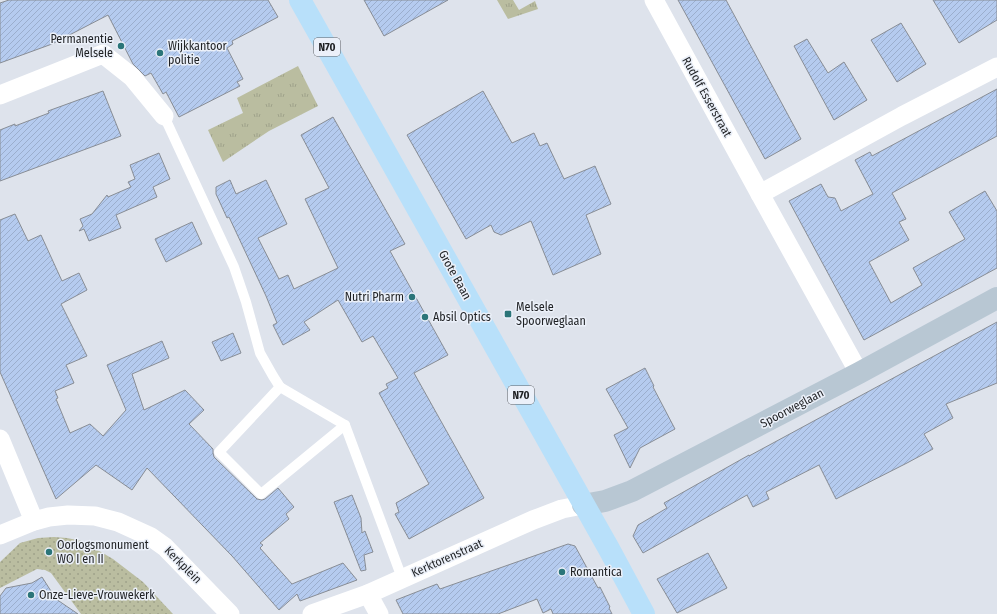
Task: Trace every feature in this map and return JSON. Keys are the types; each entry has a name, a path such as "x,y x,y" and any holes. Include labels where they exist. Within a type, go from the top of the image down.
{"main road":[{"name":"Grote Baan","path":"300,0 644,614"}],"street":[{"name":"Rudolf Esserstraat","path":"654,0 859,373"},
{"path":"0,95 103,54 132,77 164,116"},
{"path":"902,116 997,54"},
{"path":"760,194 902,116 997,67"},
{"name":"Spoorweglaan","path":"583,505 605,501 632,491 859,373 997,298"},
{"path":"0,439 34,521"},
{"name":"Kerktorenstraat","path":"312,614 368,594 533,520 562,509 583,505"},
{"name":"Kerkplein","path":"0,535 34,521 49,517 68,515 95,516 118,522 151,537 165,547 230,614"},
{"path":"368,594 379,614"}],"lane":[{"path":"164,116 234,267 246,302 260,353 280,387 345,425 402,578"},
{"path":"280,387 219,452 261,494 345,425"}],"green space":[{"path":"497,0 513,0 519,10 535,1 538,9 508,19"},
{"path":"298,66 318,106 269,131 223,162 208,130 243,113 237,98"},
{"path":"54,537 82,541 113,559 143,582 173,614 81,614 51,573 45,570 37,569 0,588 0,562 20,543 38,538"}],"building":[{"path":"9,0 268,0 278,17 232,41 233,44 227,48 243,79 237,82 240,86 179,117 166,92 163,94 151,73 145,76 133,64 108,15 52,44 0,63 0,3"},
{"path":"364,0 448,0 384,36"},
{"path":"678,0 726,0 801,139 765,159"},
{"path":"933,0 997,0 997,20 959,43"},
{"path":"901,23 926,64 897,82 871,40"},
{"path":"807,39 828,73 844,62 867,100 834,120 794,46"},
{"path":"997,89 997,136 892,193 906,219 899,222 909,240 869,262 891,303 922,285 913,268 965,239 949,212 985,191 997,211 997,268 864,340 789,201 821,184 828,197 835,198 841,211 873,194 855,160 870,152 872,156"},
{"path":"103,91 121,136 0,181 0,130 15,124 15,126 49,113 48,111"},
{"path":"483,91 512,143 534,133 540,146 547,143 564,179 595,166 611,204 586,215 601,254 553,275 531,221 501,235 494,232 491,225 466,239 407,135"},
{"path":"333,117 405,244 390,251 448,355 414,373 484,498 409,539 395,514 399,512 396,503 429,484 379,393 388,388 386,384 398,378 373,336 362,342 338,300 304,322 310,330 283,345 273,325 277,323 266,296 229,217 227,218 216,194 216,187 230,180 236,194 266,180 287,224 258,238 279,279 288,275 294,289 338,268 305,199 329,188 301,135"},
{"path":"159,153 170,179 153,187 157,197 116,215 121,228 89,241 84,229 79,231 83,226 80,219 92,214 107,195 108,197 131,187 128,182 135,179 130,165"},
{"path":"15,214 28,241 41,235 62,281 79,273 87,290 61,304 87,356 66,365 74,383 55,391 58,398 56,399 70,433 90,424 103,436 126,410 107,365 162,341 169,358 132,374 144,410 185,390 204,410 189,424 213,449 214,457 257,499 265,499 278,488 294,507 286,514 289,519 260,543 263,545 260,548 292,584 343,563 357,580 300,601 297,594 279,610 232,556 147,468 132,490 96,465 56,499 0,372 0,220"},
{"path":"192,222 202,244 166,262 155,239"},
{"path":"997,322 997,383 946,404 953,418 924,434 933,449 836,499 819,465 766,492 769,499 753,507 747,495 643,553 633,536 638,525 667,508 664,503 749,455"},
{"path":"233,333 241,353 221,361 212,342"},
{"path":"645,368 654,386 653,387 675,429 640,448 630,468 614,435 628,428 606,389"},
{"path":"352,495 361,518 362,533 365,531 373,552 364,555 366,570 361,571 334,502"},
{"path":"568,544 575,546 598,588 600,587 612,614 553,614 551,609 543,613 537,599 498,614 403,614 396,600 437,584 440,589"},
{"path":"708,553 727,588 677,613 657,579"},
{"name":"Onze-Lieve-Vrouwekerk","path":"42,577 56,599 78,614 0,614 0,596 6,588 32,583"}],"place":[{"name":"Permanentie Melsele","path":"121,46"},
{"name":"Wijkkantoor politie","path":"160,53"},
{"name":"Nutri Pharm","path":"412,297"},
{"name":"Melsele Spoorweglaan","path":"508,314"},
{"name":"Absil Optics","path":"425,317"},
{"name":"Oorlogsmonument WO I en II","path":"49,552"},
{"name":"Romantica","path":"562,572"},
{"name":"Onze-Lieve-Vrouwekerk","path":"31,595"}]}
